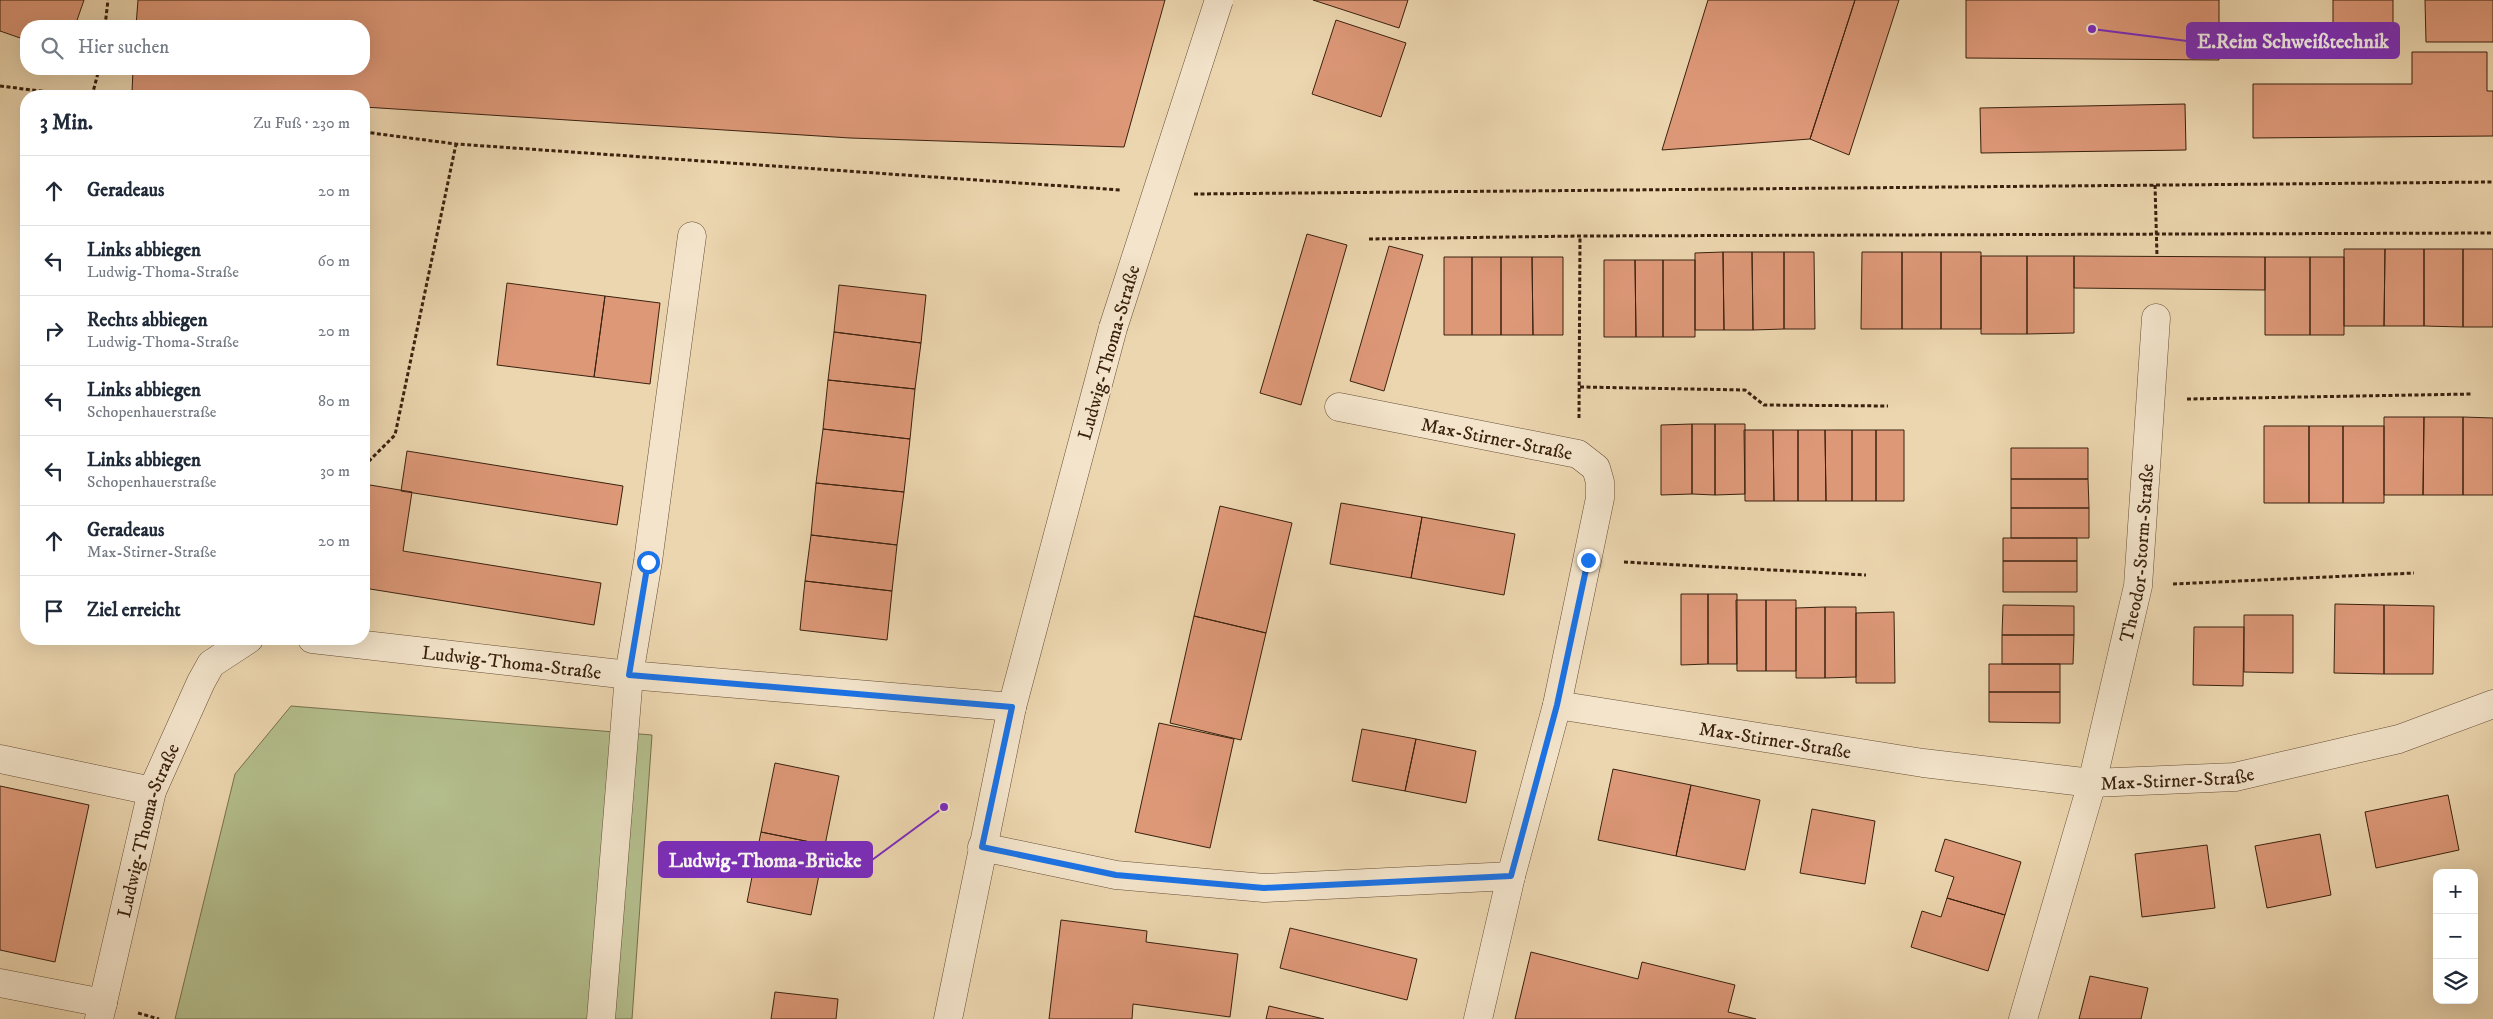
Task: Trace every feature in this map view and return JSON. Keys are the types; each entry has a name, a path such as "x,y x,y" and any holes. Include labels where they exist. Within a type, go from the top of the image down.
{"street":[{"name":"Ludwig-Thoma-Straße","path":"948,1019 1012,707 1113,328 1219,0"},
{"path":"601,1019 629,675 648,562 692,236"},
{"name":"Theodor-Storm-Straße","path":"2023,1019 2092,783 2138,586 2156,318"},
{"name":"Max-Stirner-Straße","path":"1339,407 1578,454 1596,468 1600,482 1600,498 1557,705 1923,762 2092,783 2235,777 2399,739 2493,704"},
{"name":"Ludwig-Thoma-Straße","path":"101,1011 152,791 200,682 211,664 240,645"},
{"name":"Ludwig-Thoma-Straße","path":"365,645 629,675 1012,707"},
{"path":"1478,1019 1511,876 1557,705"},
{"path":"0,759 152,791"},
{"path":"982,847 1116,875 1264,888 1511,876"},
{"path":"0,983 101,1011"}],"path":[{"path":"106,20 108,0"},
{"path":"94,90 97,75"},
{"path":"0,86 32,90"},
{"path":"370,133 456,144 1127,190"},
{"path":"370,460 395,435 456,144"},
{"path":"1185,193 1213,195 2493,182"},
{"path":"2155,185 2157,256"},
{"path":"1368,239 1580,236 2493,233"},
{"path":"1578,454 1580,236"},
{"path":"1580,387 1745,390 1764,405 1888,406"},
{"path":"2151,400 2472,394"},
{"path":"1588,560 1866,575"},
{"path":"2138,586 2414,573"}],"green space":[{"path":"291,706 652,735 632,1019 175,1019 235,774"}],"building":[{"path":"0,0 84,0 77,20 20,20 20,38 0,31"},
{"path":"138,0 1165,0 1124,147 850,138 370,107 370,90 132,90 133,75 370,75 370,20 136,20"},
{"path":"1313,0 1408,0 1399,28"},
{"path":"1708,0 1855,0 1810,139 1662,150"},
{"path":"1855,0 1899,0 1849,155 1810,139"},
{"path":"1966,0 2219,0 2219,60 1966,58"},
{"path":"2333,0 2393,0 2393,46 2333,46"},
{"path":"2425,0 2493,0 2493,42 2426,42"},
{"path":"1336,20 1406,43 1381,117 1312,94"},
{"path":"2412,52 2487,52 2487,91 2493,91 2493,136 2253,138 2253,84 2412,84"},
{"path":"2185,104 2186,150 1981,153 1980,108"},
{"path":"1307,234 1347,245 1301,405 1260,393"},
{"path":"1389,246 1423,255 1384,391 1350,381"},
{"path":"2344,249 2385,249 2384,326 2344,326"},
{"path":"2385,249 2424,249 2424,326 2384,326"},
{"path":"2424,249 2463,249 2463,327 2424,326"},
{"path":"2463,249 2493,249 2493,327 2463,327"},
{"path":"1723,252 1724,330 1695,330 1695,253"},
{"path":"1723,252 1752,252 1753,330 1724,330"},
{"path":"1752,252 1784,252 1784,329 1753,330"},
{"path":"1784,252 1814,252 1815,329 1784,329"},
{"path":"1862,252 1902,252 1902,329 1861,329"},
{"path":"1902,252 1941,252 1941,329 1902,329"},
{"path":"1941,252 1981,252 1981,329 1941,329"},
{"path":"1981,256 2027,256 2027,334 1981,334"},
{"path":"2027,256 2074,256 2074,333 2027,334"},
{"path":"2074,256 2265,257 2265,290 2074,288"},
{"path":"1444,257 1472,257 1472,335 1444,335"},
{"path":"1472,257 1501,257 1501,335 1472,335"},
{"path":"1501,257 1532,257 1533,335 1501,335"},
{"path":"1532,257 1563,257 1563,335 1533,335"},
{"path":"2265,257 2310,257 2310,335 2265,335"},
{"path":"2310,257 2344,257 2344,335 2310,335"},
{"path":"1604,260 1635,260 1636,337 1604,337"},
{"path":"1635,260 1663,260 1663,337 1636,337"},
{"path":"1663,260 1695,260 1695,337 1663,337"},
{"path":"507,283 605,296 594,377 497,365"},
{"path":"839,285 926,295 921,343 834,332"},
{"path":"605,296 660,303 650,384 594,377"},
{"path":"834,332 921,343 915,389 828,380"},
{"path":"828,380 915,389 910,439 823,429"},
{"path":"2384,417 2424,417 2423,495 2384,495"},
{"path":"2424,417 2463,417 2463,495 2423,495"},
{"path":"2463,417 2493,418 2493,495 2463,495"},
{"path":"1692,424 1692,494 1661,495 1661,425"},
{"path":"1692,424 1715,424 1715,495 1692,494"},
{"path":"1715,424 1745,424 1745,494 1715,495"},
{"path":"2264,426 2309,426 2309,503 2264,503"},
{"path":"2309,426 2343,426 2343,503 2309,503"},
{"path":"2343,426 2384,426 2384,503 2343,503"},
{"path":"823,429 910,439 904,492 816,483"},
{"path":"1744,430 1773,430 1774,501 1745,501"},
{"path":"1773,430 1798,430 1798,501 1774,501"},
{"path":"1798,430 1825,430 1826,501 1798,501"},
{"path":"1825,430 1852,430 1852,501 1826,501"},
{"path":"1852,430 1876,430 1876,501 1852,501"},
{"path":"1876,430 1904,430 1904,501 1876,501"},
{"path":"2011,448 2088,448 2088,479 2011,479"},
{"path":"407,451 623,486 617,525 401,491"},
{"path":"2011,479 2088,479 2089,508 2011,508"},
{"path":"816,483 904,492 897,545 811,535"},
{"path":"370,485 412,492 403,551 601,583 594,625 370,589"},
{"path":"1341,503 1422,517 1411,578 1330,564"},
{"path":"1220,506 1292,523 1266,633 1194,616"},
{"path":"2011,508 2089,508 2089,538 2011,538"},
{"path":"1422,517 1515,534 1504,595 1411,578"},
{"path":"811,535 897,545 892,591 805,581"},
{"path":"2003,538 2077,538 2077,561 2003,561"},
{"path":"2003,561 2077,561 2077,592 2003,592"},
{"path":"805,581 892,591 887,640 800,630"},
{"path":"1681,594 1708,594 1708,664 1681,665"},
{"path":"1708,594 1737,594 1737,664 1708,664"},
{"path":"1736,600 1766,600 1766,671 1737,671"},
{"path":"1766,600 1796,600 1796,671 1766,671"},
{"path":"2335,604 2384,605 2384,674 2334,673"},
{"path":"2003,605 2074,606 2074,635 2002,635"},
{"path":"2384,605 2434,606 2433,674 2384,674"},
{"path":"1825,607 1825,678 1796,678 1796,608"},
{"path":"1825,607 1856,607 1856,677 1825,678"},
{"path":"1894,612 1895,683 1856,683 1856,613"},
{"path":"2244,615 2293,615 2293,673 2244,672"},
{"path":"1194,616 1266,633 1241,740 1170,723"},
{"path":"2194,627 2244,627 2243,686 2193,685"},
{"path":"2002,635 2074,635 2073,664 2002,664"},
{"path":"1989,664 2060,664 2060,692 1989,692"},
{"path":"1989,692 2060,692 2060,723 1989,722"},
{"path":"1159,723 1234,739 1210,848 1135,832"},
{"path":"1362,729 1416,739 1405,791 1352,781"},
{"path":"1416,739 1476,751 1466,803 1405,791"},
{"path":"775,763 839,776 825,845 761,832"},
{"path":"1613,769 1691,785 1676,856 1598,840"},
{"path":"1691,785 1760,800 1745,870 1676,856"},
{"path":"0,786 89,805 55,962 0,950"},
{"path":"2448,795 2459,850 2376,868 2365,812"},
{"path":"1812,809 1875,821 1865,884 1800,873"},
{"path":"761,832 825,845 811,915 747,902"},
{"path":"2320,834 2331,895 2267,908 2255,846"},
{"path":"1945,839 2021,862 2005,915 1947,898 1954,877 1935,871"},
{"path":"2207,845 2215,908 2142,917 2135,854"},
{"path":"1947,898 2005,915 1988,971 1911,947 1922,911 1941,917"},
{"path":"1061,920 1147,931 1146,942 1238,954 1230,1017 1133,1004 1132,1019 1049,1019"},
{"path":"1290,928 1417,959 1407,1000 1280,968"},
{"path":"1531,952 1638,979 1642,962 1735,985 1728,1012 1756,1019 1515,1019"},
{"path":"2090,976 2148,988 2141,1019 2079,1019"},
{"path":"775,992 838,999 836,1019 771,1019"},
{"path":"1269,1006 1324,1019 1266,1019"}],"place":[{"name":"E.Reim Schweißtechnik","path":"2092,29"},
{"name":"Ludwig-Thoma-Brücke","path":"944,807"}],"route":[{"path":"648,562 629,675 1012,707 982,847 1116,875 1264,888 1511,876 1557,705 1588,560"}]}
